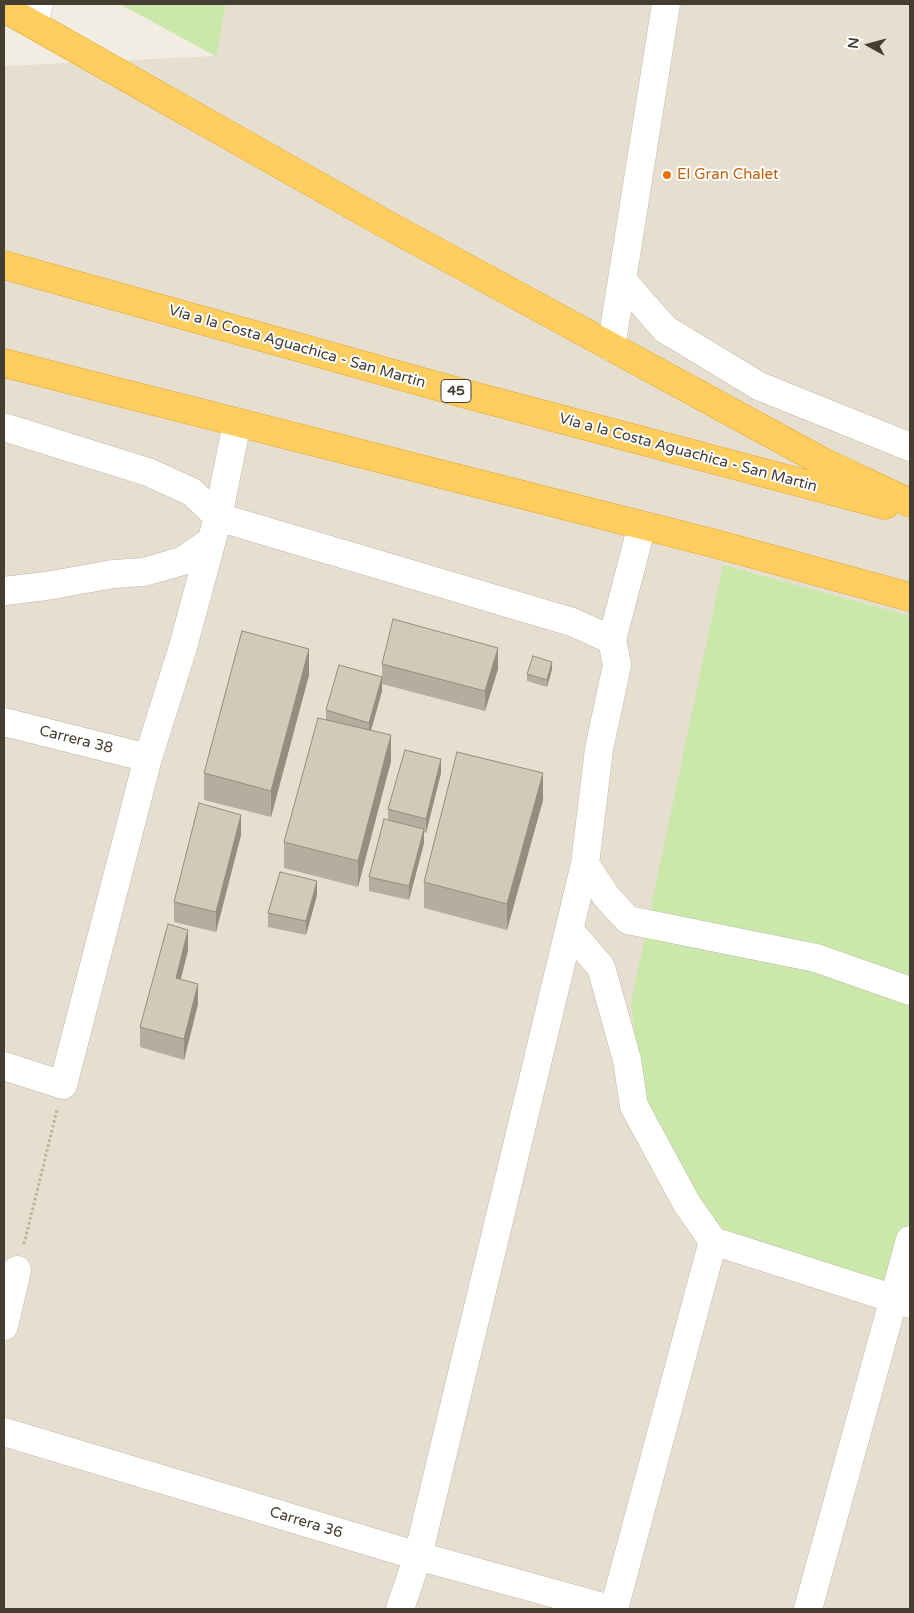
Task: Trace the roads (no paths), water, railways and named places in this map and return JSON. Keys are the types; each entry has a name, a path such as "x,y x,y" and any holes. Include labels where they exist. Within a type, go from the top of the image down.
{"highway":[{"path":"4,8 36,14 382,222 823,462 910,503"},
{"name":"Vía a la Costa Aguachica - San Martin","path":"4,264 462,393 910,512"},
{"path":"4,363 720,545 910,597"}],"street":[{"path":"611,346 666,4"},
{"path":"622,280 665,329 759,386 910,447"},
{"path":"4,1066 63,1085 148,758 183,646 215,529 237,423"},
{"path":"4,427 148,472 192,492 215,529 572,622 612,640"},
{"path":"400,1609 418,1556 585,864 599,749 617,665 612,640 642,525"},
{"path":"4,591 46,586 113,574 144,572 182,561 215,529"},
{"name":"Carrera 38","path":"4,722 148,758"},
{"path":"585,864 606,896 628,920 816,958 910,991"},
{"path":"570,931 601,967 627,1060 634,1106 687,1204 713,1240 902,1302"},
{"path":"614,1609 713,1240"},
{"path":"808,1609 902,1302 910,1240"},
{"path":"4,1326 17,1270"},
{"name":"Carrera 36","path":"4,1432 418,1556 610,1609"}],"place":[{"name":"El Gran Chalet","path":"667,175"}]}
